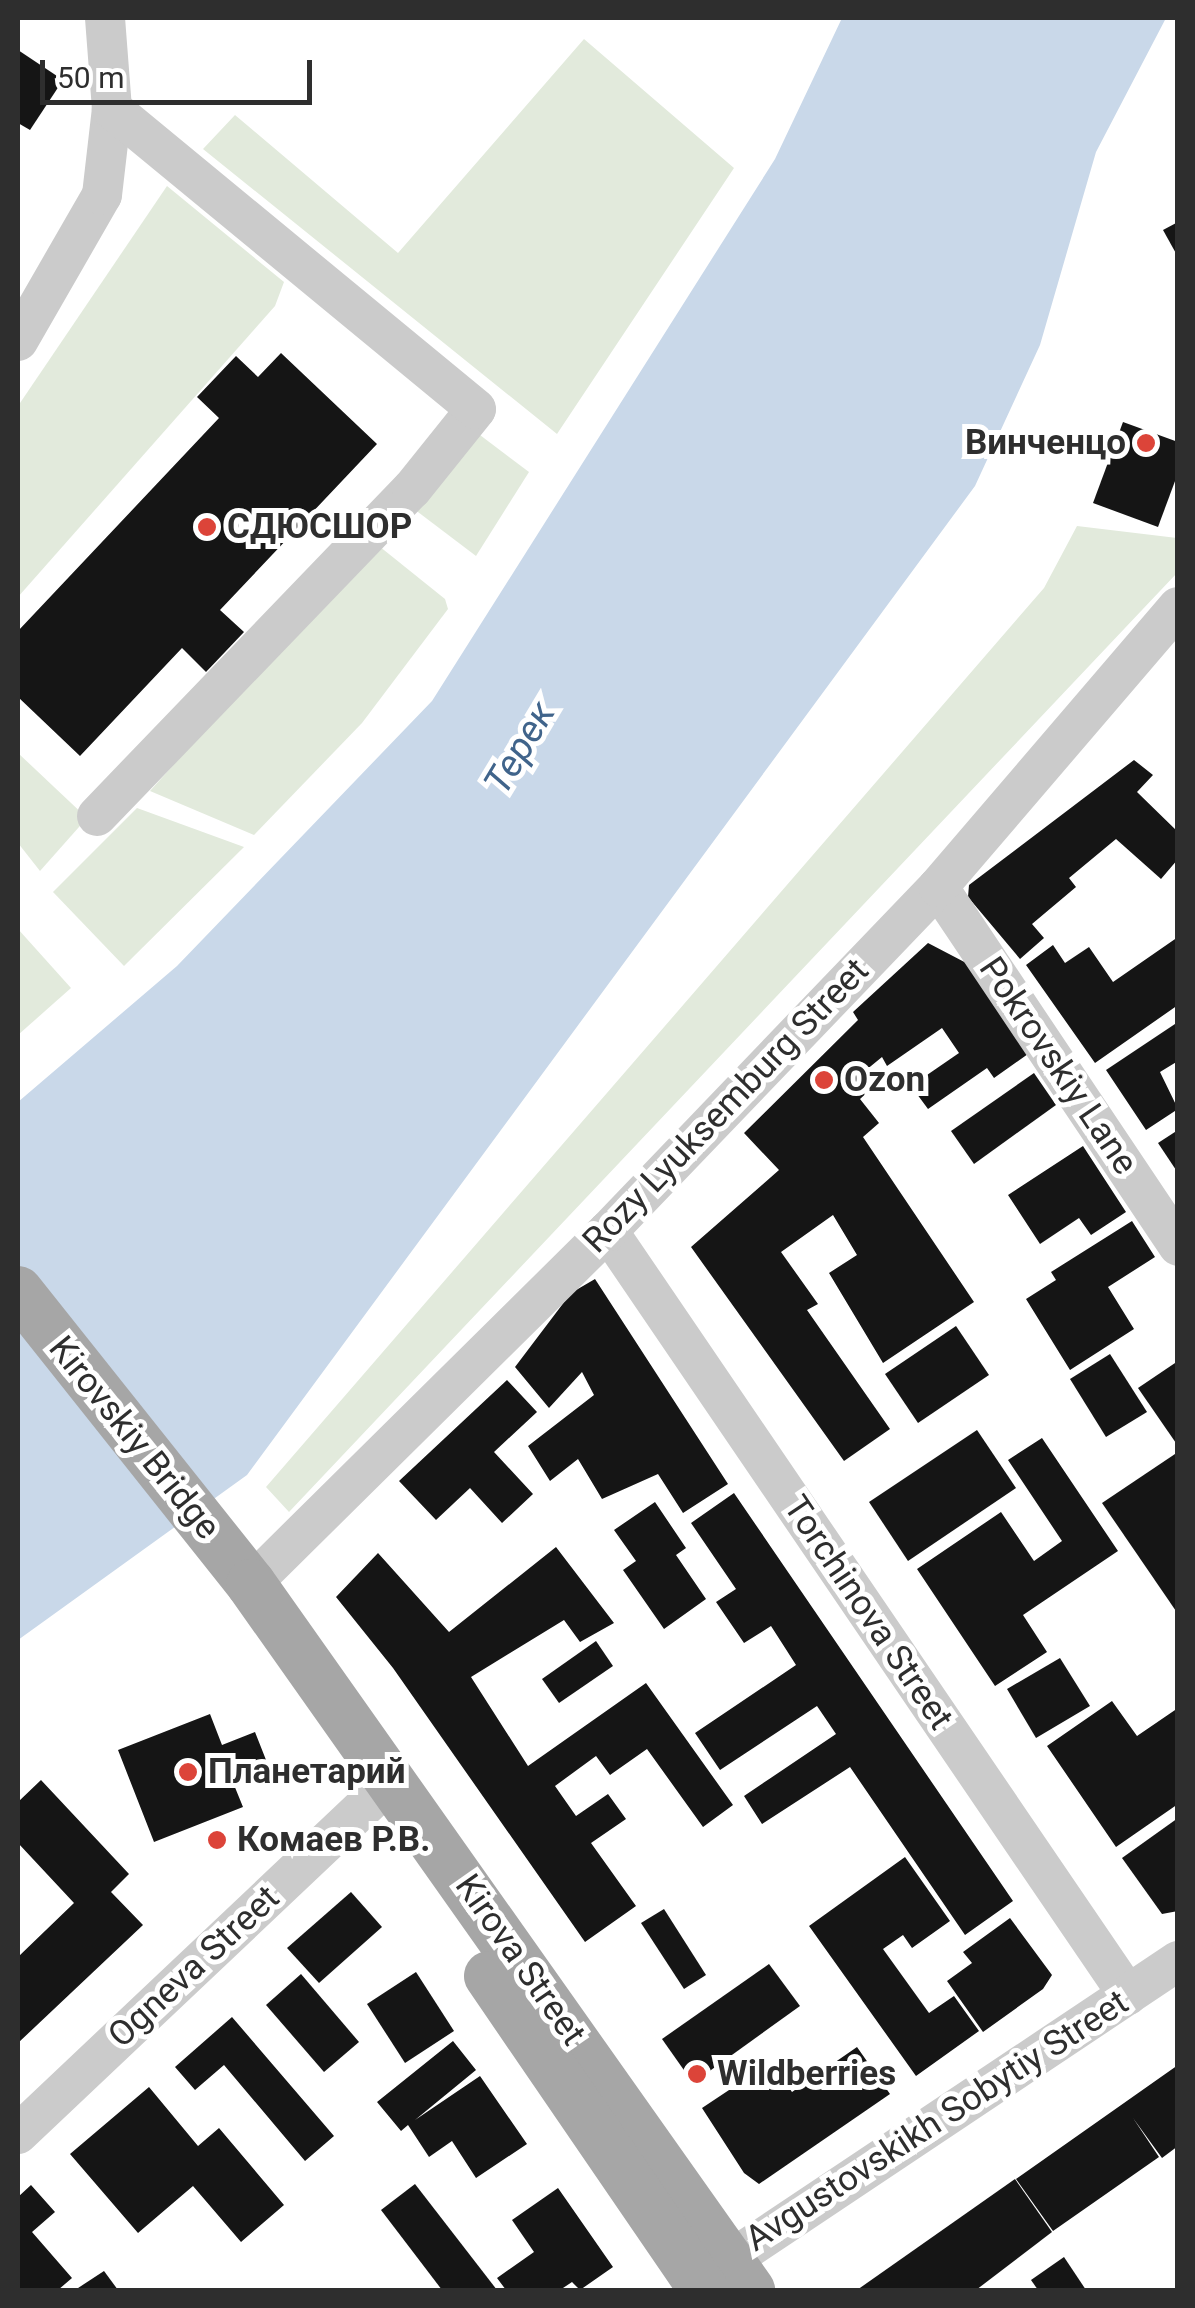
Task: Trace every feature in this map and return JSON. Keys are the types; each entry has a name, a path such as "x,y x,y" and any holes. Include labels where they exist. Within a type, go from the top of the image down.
{"main road":[{"name":"Kirovskiy Bridge","path":"18,1291 244,1574"},
{"name":"Kirova Street","path":"244,1574 310,1710 370,1800 720,2280"},
{"name":"Kirova Street","path":"244,1574 720,2280"}],"street":[{"path":"18,341 34,284 102,195 112,109 105,18"},
{"path":"97,816 403,498 476,410 112,109"},
{"name":"Rozy Lyuksemburg Street","path":"244,1574 608,1230 938,886 1178,607"},
{"name":"Pokrovskiy Lane","path":"938,886 1178,1246"},
{"name":"Torchinova Street","path":"608,1230 1128,1994"},
{"name":"Ogneva Street","path":"18,2134 370,1800"},
{"name":"Avgustovskikh Sobytiy Street","path":"720,2280 1178,1961"}],"shaded area":[{"path":"584,39 734,168 557,434 203,149 235,115 398,253"},
{"path":"167,186 284,282 275,306 18,597 18,406"},
{"path":"476,432 529,472 476,556 414,509"},
{"path":"1077,526 1177,538 1177,573 289,1512 266,1487 1044,588"},
{"path":"374,542 445,599 448,609 362,723 254,835 150,791"},
{"path":"18,753 87,818 40,871 18,843"},
{"path":"137,808 244,847 124,966 53,892"},
{"path":"18,929 71,988 18,1035"}],"water":[{"name":"Терек","path":"842,18 1166,18 1096,152 1040,345 975,486 247,1475 18,1640 18,1102 177,966 432,701 775,159"}],"building":[{"path":"18,50 63,80 30,130 18,123"},
{"path":"1178,222 1178,257 1163,230"},
{"name":"СДЮСШОР","path":"281,353 377,444 220,610 244,632 206,672 182,648 80,756 18,697 18,631 219,418 197,397 236,356 258,377"},
{"path":"1123,422 1178,442 1178,473 1158,527 1093,503"},
{"path":"1134,760 1153,775 1137,792 1178,832 1178,859 1161,879 1116,839 1069,878 1076,887 1032,924 1044,938 1020,959 968,897 969,885"},
{"path":"1178,937 1178,1005 1095,1063 1026,965 1053,945 1065,963 1089,947 1113,982"},
{"path":"928,943 972,966 1028,1054 994,1078 987,1068 928,1109 911,1086 959,1053 942,1028 887,1066 882,1057 860,1075 871,1089 860,1099 879,1123 863,1137 974,1302 883,1363 829,1273 857,1255 833,1215 781,1252 818,1304 807,1310 890,1429 844,1461 691,1247 779,1170 744,1133 858,1020 853,1012"},
{"path":"1178,1022 1178,1061 1160,1072 1178,1109 1146,1130 1106,1070"},
{"path":"1034,1073 1056,1105 974,1164 951,1131"},
{"path":"1178,1130 1178,1173 1158,1143"},
{"path":"1083,1146 1126,1212 1091,1235 1079,1218 1040,1244 1008,1195"},
{"path":"1132,1221 1155,1257 1108,1287 1134,1329 1070,1370 1026,1299 1056,1280 1051,1272"},
{"path":"595,1279 728,1484 683,1513 658,1474 602,1499 578,1459 550,1481 528,1446 594,1395 582,1372 549,1408 515,1367 571,1293"},
{"path":"956,1326 989,1375 918,1423 885,1374"},
{"path":"1110,1354 1147,1412 1106,1437 1070,1379"},
{"path":"1178,1361 1178,1446 1138,1388"},
{"path":"507,1380 537,1412 494,1452 533,1494 502,1523 470,1488 436,1520 399,1481"},
{"path":"977,1430 1016,1488 908,1561 869,1502"},
{"path":"1042,1438 1118,1551 1023,1615 1047,1652 995,1686 917,1569 1001,1512 1034,1561 1062,1541 1008,1460"},
{"path":"1178,1452 1178,1614 1102,1503"},
{"path":"734,1493 1013,1901 965,1935 850,1767 762,1824 744,1796 836,1734 817,1706 720,1770 695,1733 796,1665 771,1626 744,1643 716,1602 736,1589 691,1523"},
{"path":"655,1502 686,1548 676,1555 706,1599 664,1629 623,1570 636,1561 614,1530"},
{"path":"556,1547 614,1623 580,1642 564,1620 471,1677 528,1766 646,1683 733,1805 703,1827 647,1749 610,1775 596,1756 555,1786 576,1816 608,1794 626,1819 591,1843 636,1906 585,1942 393,1668 336,1597 378,1553 449,1632"},
{"path":"596,1641 613,1666 559,1703 542,1679"},
{"path":"1060,1658 1090,1706 1036,1738 1007,1689"},
{"path":"1112,1701 1137,1736 1178,1708 1178,1804 1116,1847 1047,1746"},
{"name":"Планетарий","path":"210,1714 222,1745 255,1732 268,1765 232,1780 243,1807 154,1842 118,1750"},
{"path":"41,1780 129,1874 111,1892 143,1925 18,2043 18,1957 74,1903 18,1843 18,1802"},
{"path":"1178,1818 1178,1911 1162,1914 1122,1858"},
{"path":"905,1857 950,1921 912,1948 903,1935 883,1949 929,2013 954,1996 979,2031 916,2076 809,1926"},
{"path":"351,1892 382,1927 319,1983 287,1948"},
{"path":"664,1909 706,1975 684,1989 641,1923"},
{"path":"1010,1918 1052,1975 1043,1989 983,2032 947,1981 972,1963 963,1952"},
{"path":"769,1964 800,2006 693,2083 662,2039"},
{"path":"416,1972 454,2031 405,2063 367,2004"},
{"path":"301,1974 359,2042 324,2072 266,2005"},
{"path":"232,2017 334,2136 305,2161 224,2065 195,2090 175,2067"},
{"path":"453,2041 476,2070 415,2120 480,2076 527,2144 476,2178 452,2141 429,2157 408,2125 401,2131 377,2102"},
{"path":"857,2047 890,2094 759,2184 744,2173 702,2108 771,2062 792,2092"},
{"path":"1178,2065 1178,2146 1162,2158 1133,2118 1159,2157 1053,2231 1016,2179"},
{"path":"149,2087 198,2146 219,2128 284,2205 241,2242 193,2186 138,2233 70,2154"},
{"path":"1015,2179 1052,2232 976,2290 857,2290"},
{"path":"415,2184 497,2290 442,2290 381,2210"},
{"path":"31,2185 55,2212 32,2232 72,2278 58,2290 18,2290 18,2197"},
{"path":"558,2188 613,2267 580,2290 572,2282 560,2290 506,2290 497,2278 534,2252 512,2220"},
{"path":"1064,2257 1086,2290 1038,2290 1031,2280"},
{"path":"104,2271 118,2290 75,2290"}],"place":[{"name":"Винченцо","path":"1146,443"},
{"name":"СДЮСШОР","path":"207,527"},
{"name":"Ozon","path":"824,1080"},
{"name":"Планетарий","path":"188,1772"},
{"name":"Комаев Р.В.","path":"217,1840"},
{"name":"Wildberries","path":"697,2074"}]}
